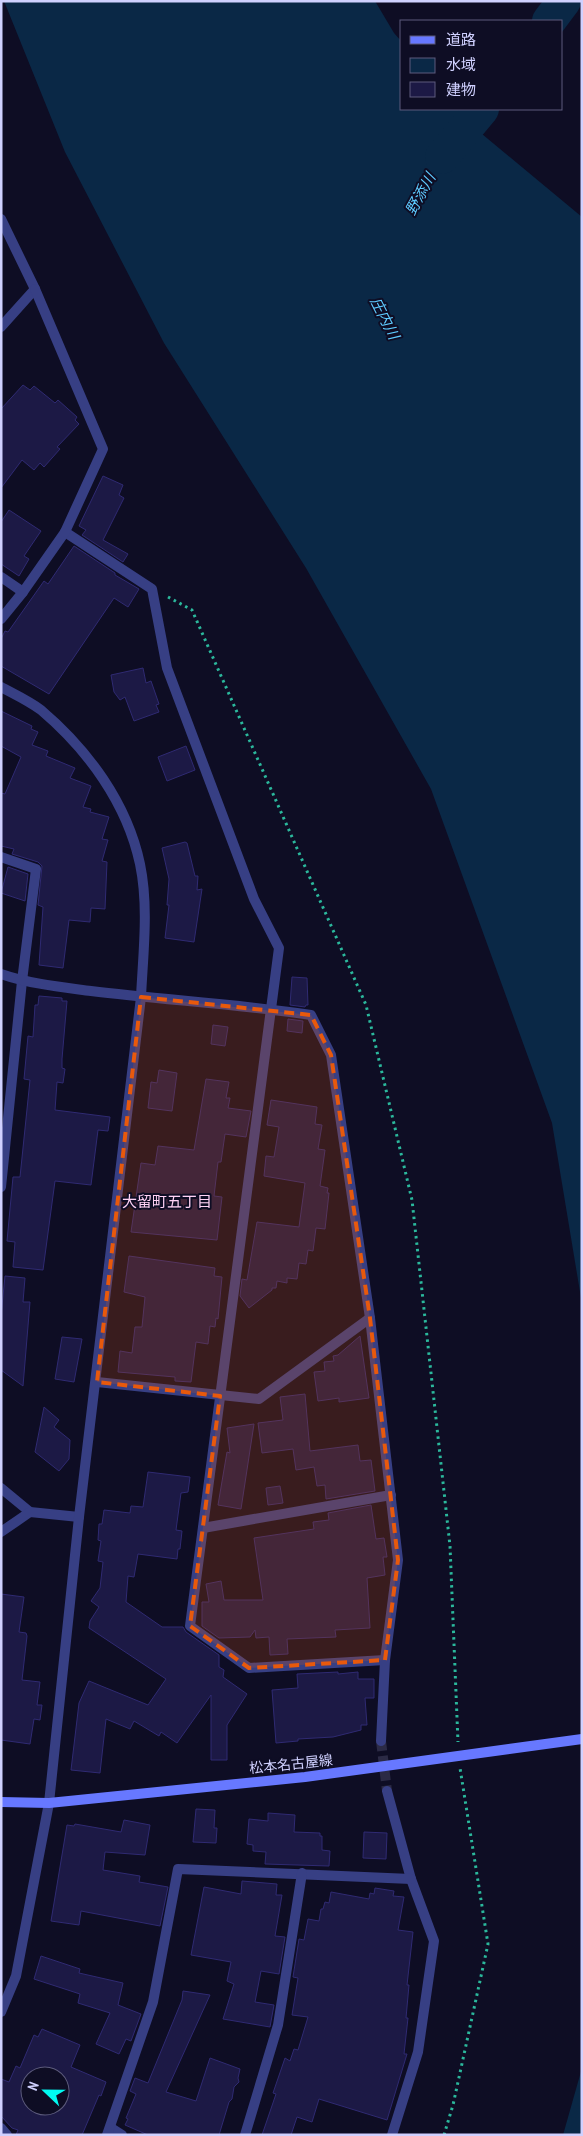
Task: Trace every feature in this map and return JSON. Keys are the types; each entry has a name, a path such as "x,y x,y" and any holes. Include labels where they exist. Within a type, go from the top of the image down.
{"main road":[{"name":"松本名古屋線","path":"1,1802 49,1803 305,1777 464,1757 582,1739"}],"street":[{"path":"1,220 35,289 103,449 65,532 23,592 1,619"},
{"path":"1,328 35,289"},
{"path":"65,532 152,589 167,668 254,899 279,948 190,1626 249,1668 385,1660"},
{"path":"1,577 23,592"},
{"path":"1,687 40,709 101,774 126,818 140,865 144,912 142,997 97,1382 79,1517 49,1803 16,1976 1,2012"},
{"path":"1,857 36,869 22,981 1,1188"},
{"path":"1,974 22,981 142,997 271,1009 311,1015 331,1055 370,1318 398,1560 385,1660 381,1741"},
{"path":"97,1382 259,1399 370,1318"},
{"path":"1,1488 30,1512 79,1517"},
{"path":"203,1528 391,1495"},
{"path":"1,1532 30,1512"},
{"path":"387,1791 410,1879 434,1941 418,2052 392,2135"},
{"path":"122,2135 109,2131 153,2002 178,1869 410,1879"},
{"path":"245,2135 278,2025 302,1873"},
{"path":"1,2128 7,2135"}],"path":[{"path":"152,589 192,610 366,1005 412,1200 450,1546 464,1757 488,1944 453,2105 444,2135"}],"highlighted area":[{"path":"141,997 311,1015 331,1055 370,1318 398,1560 385,1660 249,1668 190,1626 220,1396 97,1382"}],"water":[{"name":"庄内川","path":"4,1 375,1 400,40 400,110 460,110 482,134 582,217 582,1304 552,1123 431,789 306,568 164,343 65,152"},
{"path":"582,2068 582,2135 563,2135"}],"building":[{"path":"23,385 30,390 34,386 55,403 58,400 77,417 75,420 79,424 57,447 60,449 44,467 40,463 34,470 22,460 1,488 1,409"},
{"path":"103,476 123,485 119,495 124,498 103,540 128,554 123,562 82,535 86,530 79,526"},
{"path":"9,510 41,531 24,556 29,559 19,576 1,564 1,522"},
{"path":"74,546 115,573 115,575 139,589 128,607 114,598 49,694 1,666 1,639 5,631 8,632 44,581 48,584"},
{"path":"143,668 146,683 151,681 159,704 156,705 159,712 134,721 125,697 120,700 114,692 111,675"},
{"path":"1,711 32,726 31,729 38,732 32,745 48,751 46,756 75,768 70,778 91,786 83,807 91,809 90,812 109,817 102,839 108,840 102,861 107,862 105,909 91,908 90,922 69,920 63,968 39,965 43,907 38,905 42,866 38,862 12,854 14,849 1,846 1,793 5,794 21,757 1,746"},
{"path":"186,746 195,770 167,781 158,757"},
{"path":"187,843 195,876 198,876 197,890 202,889 194,942 165,938 169,905 167,905 169,879 162,848"},
{"path":"8,867 28,874 25,901 1,893"},
{"path":"292,977 307,978 308,1005 305,1007 290,1005"},
{"path":"39,996 62,998 62,1001 67,1001 62,1059 62,1068 65,1069 63,1083 57,1082 55,1110 110,1117 108,1131 98,1130 91,1185 55,1181 43,1270 13,1267 15,1242 7,1241 13,1177 20,1177 30,1080 24,1079 28,1036 33,1037 35,1005 38,1005"},
{"path":"288,1019 303,1021 302,1033 287,1031"},
{"path":"213,1025 228,1027 225,1046 211,1044"},
{"path":"159,1070 177,1073 172,1111 148,1108 151,1082 157,1083"},
{"path":"206,1079 229,1082 226,1098 230,1098 228,1108 251,1111 246,1137 225,1134 221,1162 218,1162 214,1196 222,1197 217,1240 131,1232 141,1163 155,1165 158,1146 194,1150"},
{"path":"271,1100 317,1107 315,1124 322,1125 318,1149 325,1150 320,1186 328,1188 327,1193 329,1193 325,1229 316,1228 313,1251 308,1250 306,1264 299,1263 297,1279 287,1278 287,1283 277,1281 276,1288 272,1288 272,1290 249,1308 240,1296 242,1279 247,1280 257,1222 299,1227 305,1183 264,1176 266,1156 274,1157 279,1127 267,1125"},
{"path":"129,1256 215,1268 214,1276 222,1277 218,1319 216,1318 215,1327 210,1326 208,1344 196,1342 191,1382 175,1381 175,1377 118,1372 120,1351 132,1353 135,1327 142,1327 145,1297 124,1292"},
{"path":"5,1276 25,1278 23,1302 30,1302 23,1386 1,1370 1,1316"},
{"path":"360,1336 369,1398 339,1402 339,1398 318,1401 314,1372 325,1371 324,1362 334,1361 333,1356 338,1355"},
{"path":"62,1337 82,1339 74,1382 55,1379"},
{"path":"305,1394 310,1451 358,1445 360,1461 371,1460 375,1491 326,1499 325,1485 317,1486 314,1467 296,1470 293,1449 262,1453 258,1423 283,1420 280,1397"},
{"path":"44,1407 59,1420 54,1427 70,1440 69,1459 59,1471 35,1452"},
{"path":"254,1424 241,1509 218,1505 227,1452 230,1453 227,1428"},
{"path":"148,1472 190,1477 188,1492 181,1493 176,1530 182,1531 180,1549 178,1549 177,1559 138,1554 134,1577 128,1576 126,1602 162,1627 183,1627 186,1632 219,1655 219,1667 224,1670 223,1677 247,1694 227,1725 227,1760 211,1760 211,1695 177,1743 161,1732 159,1736 134,1721 130,1729 106,1719 100,1773 71,1770 79,1703 89,1681 148,1705 166,1679 89,1628 90,1621 99,1607 91,1601 100,1588 103,1562 98,1561 101,1541 98,1540 99,1524 102,1524 104,1510 130,1513 131,1506 143,1507"},
{"path":"280,1486 283,1503 268,1505 266,1488"},
{"path":"371,1505 376,1539 384,1538 387,1557 383,1557 385,1575 367,1578 370,1628 335,1630 336,1637 287,1639 288,1654 270,1655 269,1637 256,1638 255,1630 250,1637 219,1638 202,1626 202,1602 209,1602 206,1584 221,1581 224,1600 263,1600 254,1538 314,1529 313,1522 329,1520 328,1513"},
{"path":"1,1594 24,1597 19,1632 26,1633 27,1636 22,1680 40,1682 37,1705 42,1705 40,1720 34,1719 30,1744 1,1740"},
{"path":"338,1672 338,1674 358,1672 358,1679 374,1679 374,1698 365,1698 367,1725 361,1725 361,1730 333,1737 298,1739 298,1741 276,1743 272,1690 298,1688 297,1674"},
{"path":"196,1809 215,1810 214,1828 217,1828 216,1843 193,1842"},
{"path":"268,1813 295,1815 294,1832 320,1833 320,1836 322,1836 322,1850 330,1851 329,1866 265,1864 266,1852 253,1851 253,1845 247,1844 249,1819 268,1821"},
{"path":"124,1820 150,1825 145,1855 105,1852 103,1870 140,1876 139,1882 168,1887 160,1926 81,1911 79,1925 51,1921 67,1825 74,1826 75,1824 121,1832"},
{"path":"364,1832 387,1833 386,1859 363,1858"},
{"path":"242,1881 277,1884 276,1895 282,1895 275,1936 285,1937 279,1974 261,1971 255,2002 274,2005 270,2027 223,2019 234,1984 227,1981 231,1962 191,1955 204,1887 241,1894"},
{"path":"375,1888 394,1891 393,1896 404,1897 398,1930 413,1932 407,1985 409,1985 406,2018 408,2018 404,2054 407,2054 387,2120 319,2099 312,2122 297,2117 291,2135 262,2135 276,2094 273,2093 285,2058 290,2061 294,2049 298,2050 308,2017 292,2015 298,1978 293,1977 299,1939 304,1940 308,1919 319,1921 321,1909 323,1909 325,1902 329,1903 331,1892 369,1899 370,1893 374,1894"},
{"path":"41,1956 80,1969 79,1973 123,1983 118,2005 141,2014 131,2041 126,2039 119,2054 96,2044 110,2013 78,2003 80,1994 34,1979"},
{"path":"183,1991 210,1995 166,2092 196,2101 210,2058 240,2069 239,2082 234,2087 232,2099 229,2102 219,2135 148,2135 125,2125 136,2094 130,2091 135,2078 148,2083 182,2000"},
{"path":"42,2029 80,2045 71,2067 106,2082 82,2135 16,2135 18,2130 12,2128 1,2116 1,2079 9,2082 16,2066 20,2068 20,2116 70,2116 70,2066 21,2066 34,2035 38,2037"}],"waterway":[{"name":"野添川","path":"550,20 564,1"},
{"name":"野添川","path":"442,157 481,110"}],"tunnel":[{"path":"381,1741 387,1791"}],"district":[{"name":"大留町五丁目","path":"167,1201"}]}
